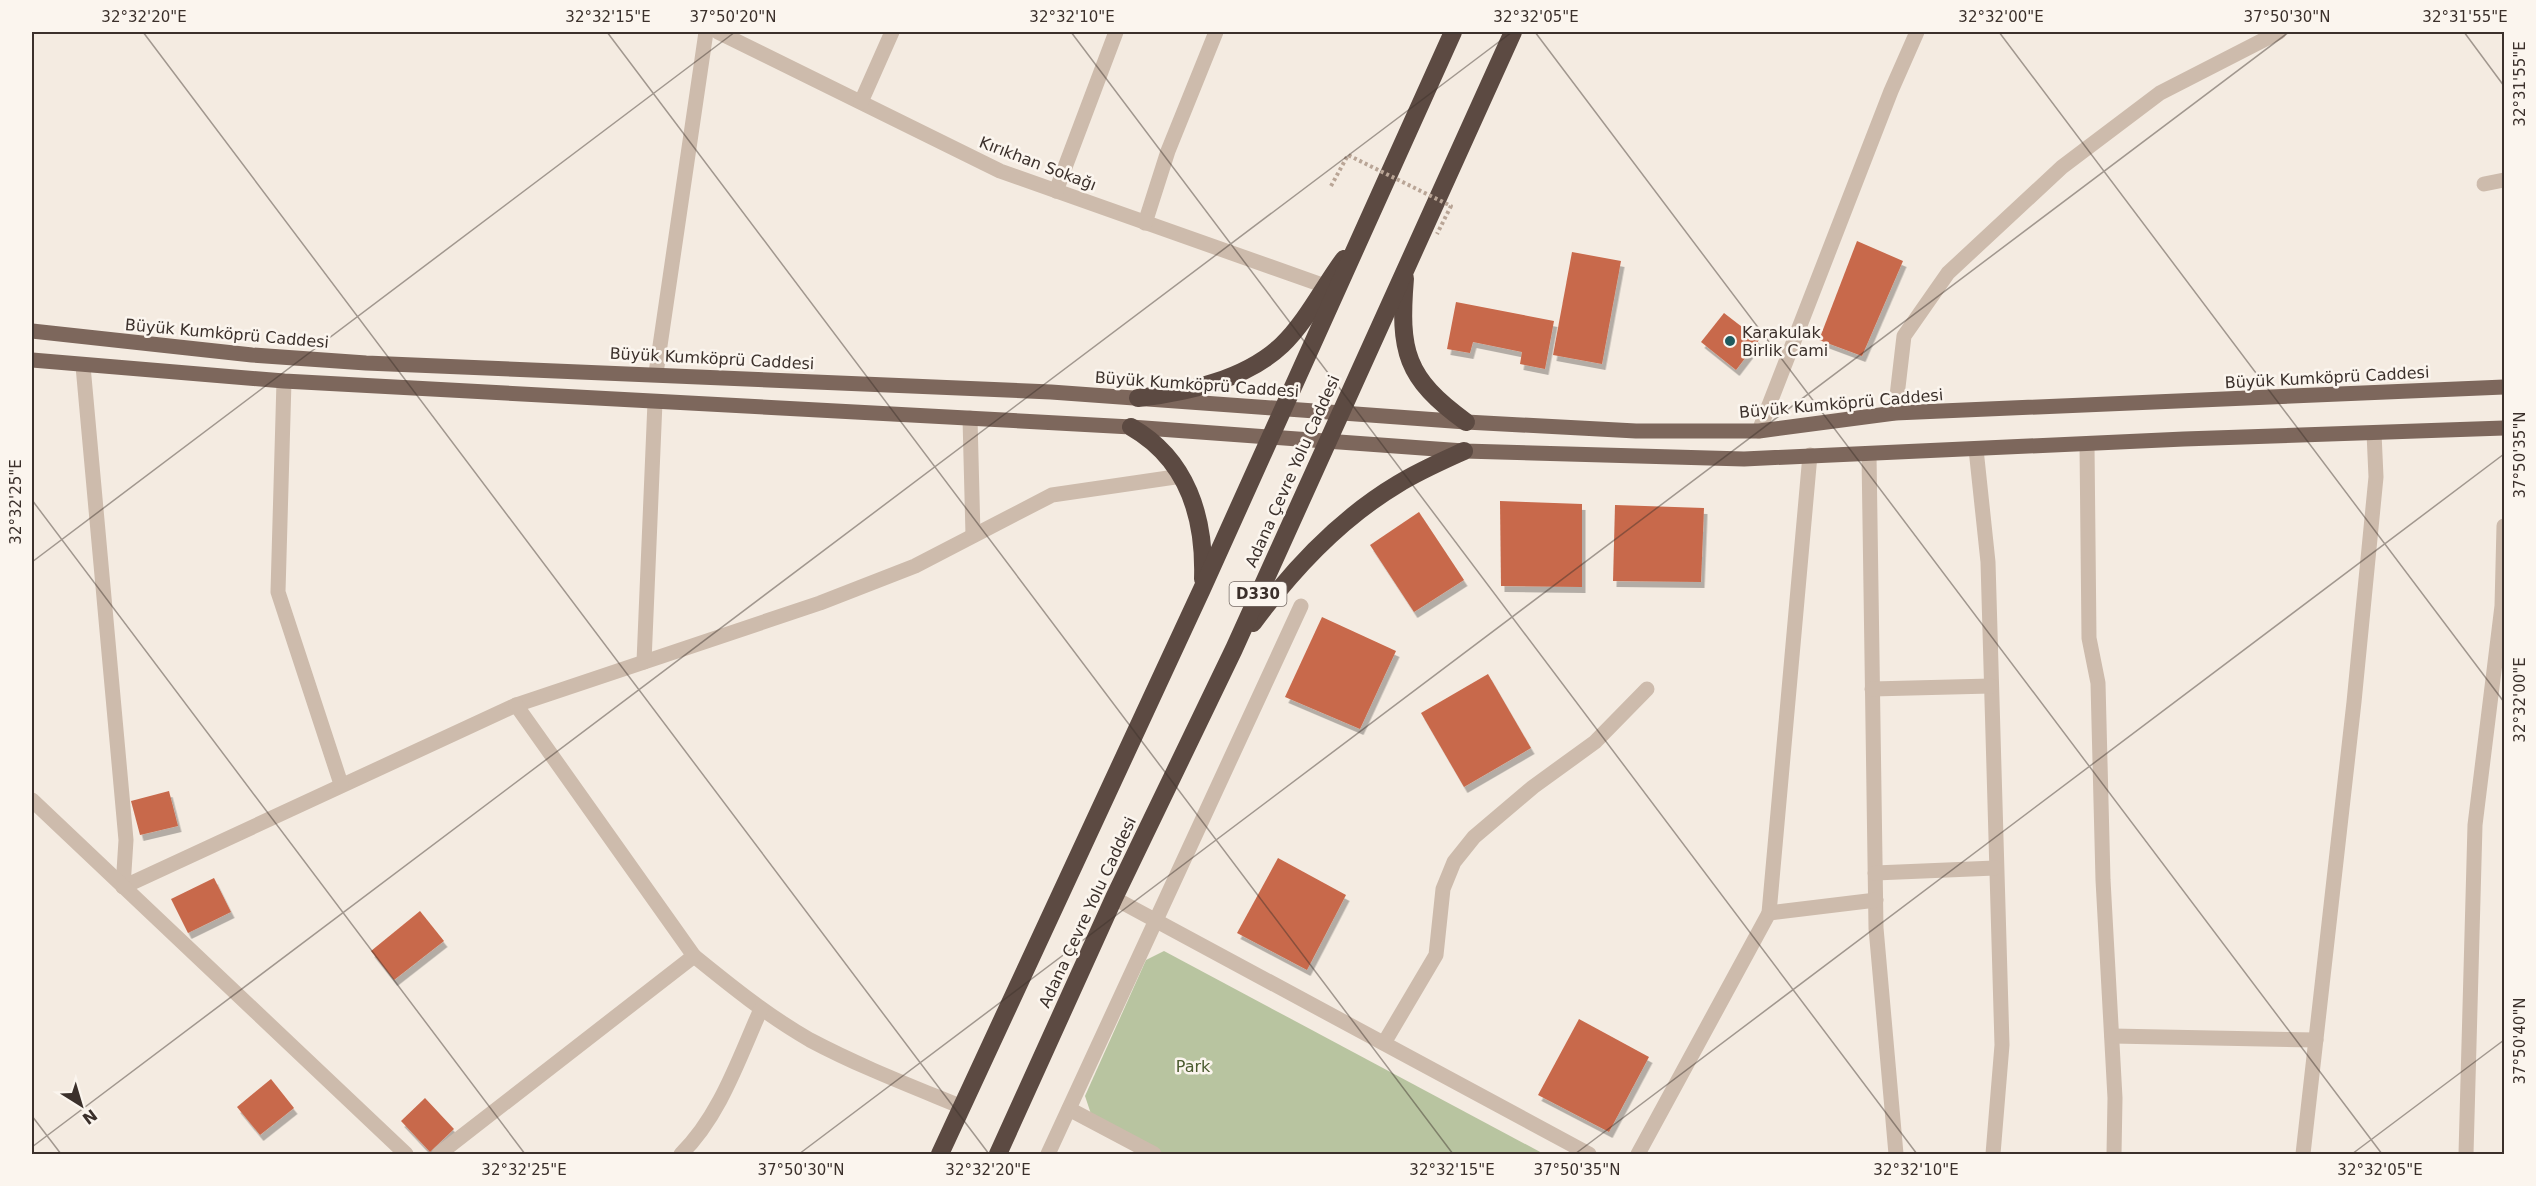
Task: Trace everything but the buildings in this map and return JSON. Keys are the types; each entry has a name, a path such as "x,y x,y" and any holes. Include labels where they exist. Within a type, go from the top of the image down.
{"highway":[{"name":"Adana Çevre Yolu Caddesi","path":"940,1155 1285,409 1453,32"},
{"name":"Adana Çevre Yolu Caddesi","path":"998,1155 1114,898 1234,649 1513,32"},
{"path":"1138,398 1193,389 1263,360 1282,345 1364,234"},
{"path":"1406,265 1403,332 1411,365 1438,402 1466,422"},
{"path":"1131,427 1156,443 1182,476 1194,502 1202,536 1202,589"},
{"path":"1234,649 1279,591 1350,518 1399,483 1464,451"}],"main road":[{"name":"Büyük Kumköprü Caddesi","path":"32,332 252,355 366,363 656,373 1138,398 1466,422 1624,430 1759,431 1895,413 2505,387"},
{"path":"32,360 284,381 1131,427 1464,451 1744,459 2505,428"}],"street":[{"path":"656,373 706,32"},
{"name":"Kırıkhan Sokağı","path":"718,32 1000,171 1325,286"},
{"path":"861,102 892,32"},
{"path":"1056,191 1116,32"},
{"path":"1145,223 1168,151 1216,32"},
{"path":"1759,431 1894,82 1917,32"},
{"path":"1895,413 1904,336 1948,273 2062,167 2160,93 2279,32"},
{"path":"2484,183 2505,180"},
{"path":"83,366 126,840 123,887"},
{"path":"284,381 278,591 341,784"},
{"path":"644,662 656,402"},
{"path":"970,418 974,535"},
{"path":"2302,1155 2376,477 2374,433"},
{"path":"2087,444 2089,638 2098,683 2103,879 2115,1098 2114,1155"},
{"path":"1976,449 1988,562 1995,868 2002,1045 1993,1155"},
{"path":"1869,454 1876,900 1896,1155"},
{"path":"1638,1155 1769,913 1810,455"},
{"path":"123,887 341,784 516,705 820,603 915,566 1052,495 1182,476"},
{"path":"2466,1155 2475,825 2502,606 2505,526"},
{"path":"1048,1155 1301,606"},
{"path":"1872,689 1991,686"},
{"path":"1384,1043 1436,955 1443,890 1454,862 1474,837 1533,787 1595,742 1647,689"},
{"path":"516,705 694,956 761,1009 821,1045 886,1076 962,1107"},
{"path":"32,800 406,1155"},
{"path":"1875,873 1995,868"},
{"path":"1114,898 1589,1155"},
{"path":"1769,913 1876,900"},
{"path":"439,1155 694,956"},
{"path":"681,1155 692,1143 718,1104 761,1009"},
{"path":"2112,1036 2316,1040"},
{"path":"1069,1109 1154,1155"}],"path":[{"path":"1331,186 1348,155 1451,206 1437,234"}],"green space":[{"name":"Park","path":"1164,951 1544,1154 1163,1154 1093,1120 1085,1096 1146,960"}],"place":[{"name":"Karakulak Birlik Cami","path":"1730,341"}]}
